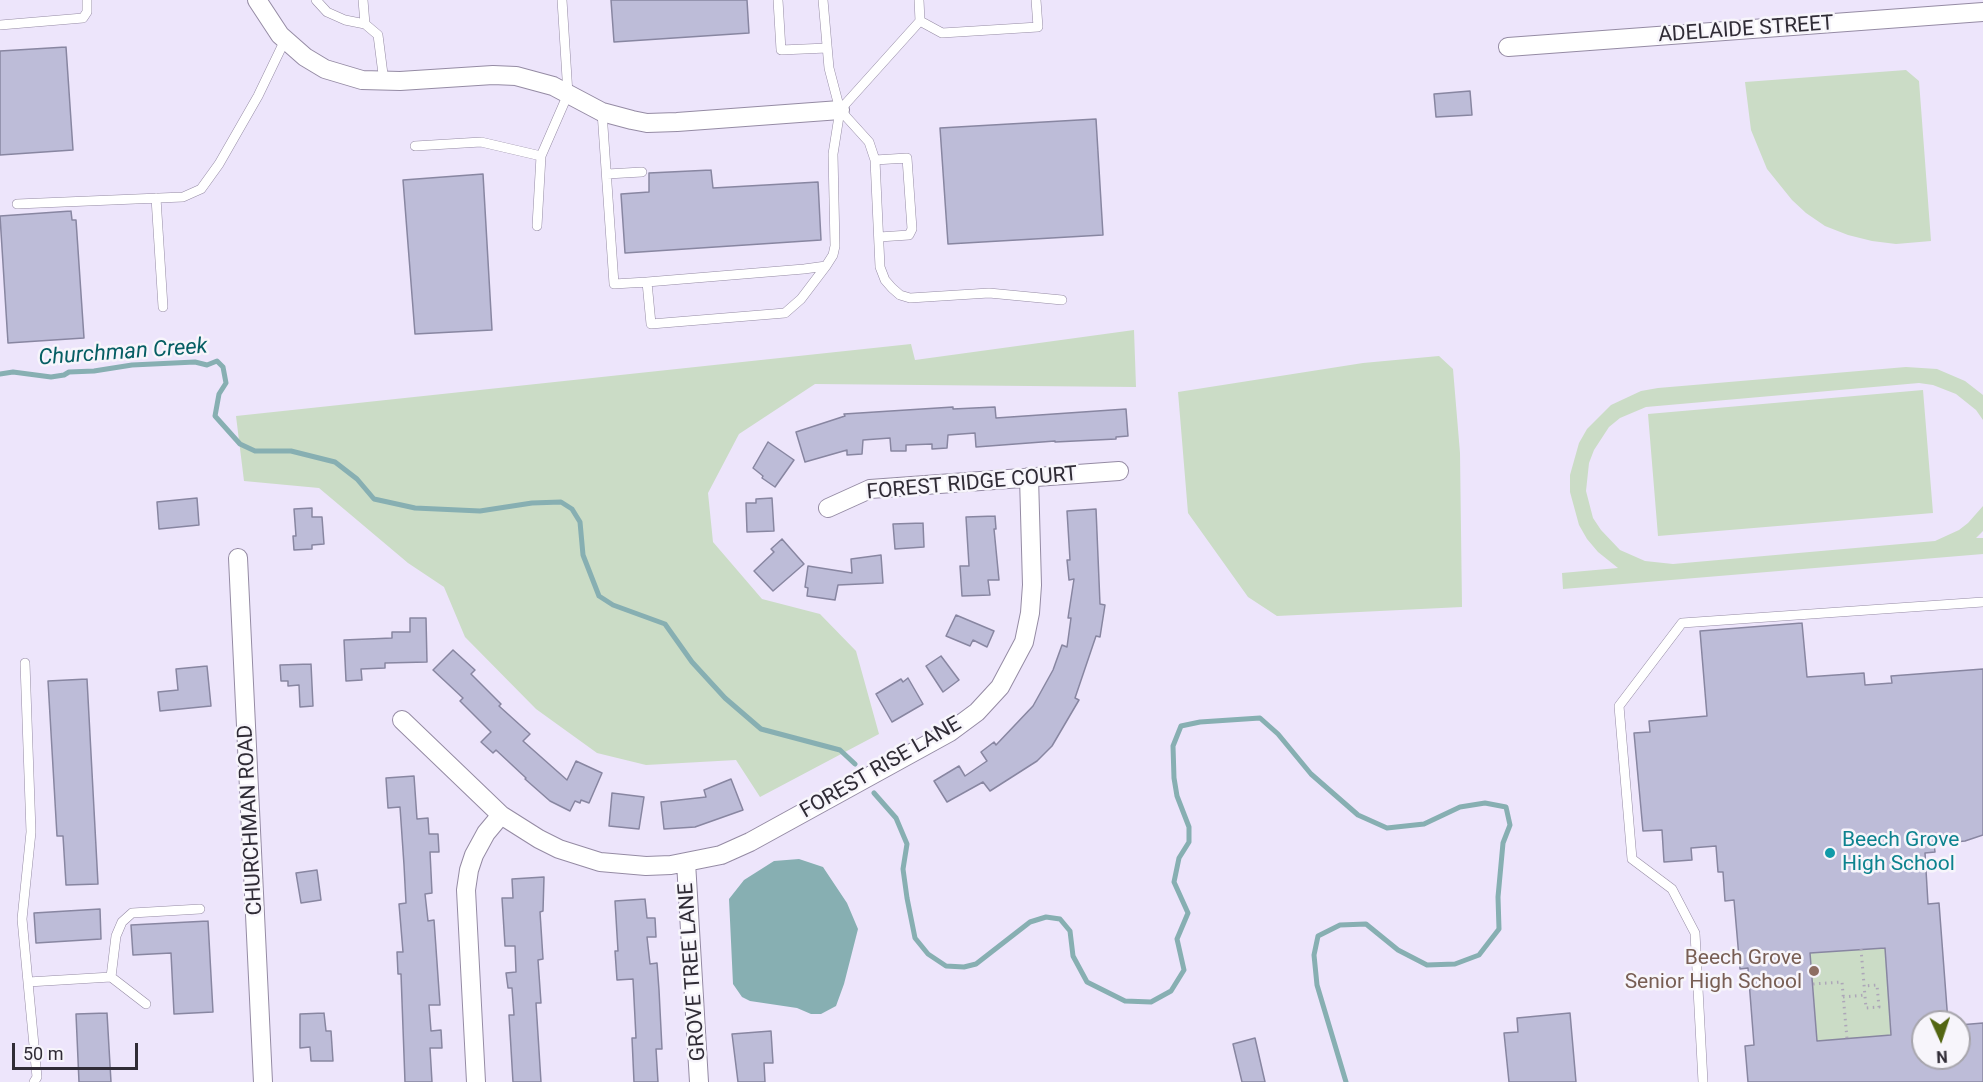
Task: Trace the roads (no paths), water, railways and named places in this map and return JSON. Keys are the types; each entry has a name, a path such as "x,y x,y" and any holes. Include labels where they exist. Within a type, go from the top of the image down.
{"street":[{"path":"257,0 269,21 285,40 305,57 325,69 346,77 384,82 508,75 528,78 553,86 602,112 632,120 662,123 840,110"},
{"name":"ADELAIDE STREET","path":"1508,47 1983,12"},
{"name":"FOREST RIDGE COURT","path":"828,508 870,489 1119,471"},
{"name":"FOREST RISE LANE","path":"402,720 501,814 539,839 600,862 646,866 671,865 721,855 750,842 939,738 977,712 1000,687 1024,642 1030,614 1032,585 1029,477"},
{"name":"CHURCHMAN ROAD","path":"238,558 263,1082"},
{"path":"476,1082 466,910 467,880 479,846 501,814"},
{"name":"GROVE TREE LANE","path":"686,862 699,1082"}],"lane":[{"path":"0,25 83,18 87,12 87,0"},
{"path":"316,0 327,12 345,20 365,24 378,35 384,82"},
{"path":"363,0 365,24"},
{"path":"537,226 541,156 568,94 562,0"},
{"path":"778,0 781,50 827,48"},
{"path":"646,282 651,324 785,313 801,299 833,255 835,246 833,154 840,110 829,68 823,0"},
{"path":"840,110 920,21 919,0"},
{"path":"920,21 942,33 1038,27 1036,0"},
{"path":"17,204 183,197 201,189 258,96 285,40"},
{"path":"840,110 869,142 875,160 879,267 885,280 900,295 910,298 989,293 1062,300"},
{"path":"602,112 614,284 826,266"},
{"path":"415,146 481,142 541,156"},
{"path":"875,160 907,158 912,229 909,235 879,237"},
{"path":"607,174 642,172"},
{"path":"156,198 163,307"},
{"path":"1703,1082 1695,933 1672,889 1632,859 1619,706 1682,623 1983,602"},
{"path":"26,663 31,832 22,919 38,1077 34,1082"},
{"path":"111,977 116,936 122,922 132,913 200,909"},
{"path":"28,982 111,977 146,1004"}],"waterway":[{"name":"Churchman Creek","path":"0,374 13,372 51,377 69,372 132,365 195,362 207,365 217,361 223,367 226,383 219,394 215,416 240,444 255,451 291,451 335,462 357,479 374,499 415,508 480,511 532,503 561,502 572,509 580,522 583,555 599,596 613,605 665,624 692,662 725,698 761,729 840,750 855,764"},
{"name":"Churchman Creek","path":"874,793 896,818 907,844 903,869 907,898 915,938 928,954 946,966 964,967 976,964 1030,922 1046,917 1060,919 1070,931 1073,956 1087,982 1125,1001 1151,1002 1171,991 1184,970 1177,939 1188,913 1174,882 1179,858 1189,842 1189,827 1177,796 1174,778 1173,746 1181,726 1200,722 1260,718 1278,734 1311,774 1358,815 1387,828 1424,824 1460,807 1485,803 1506,807 1510,825 1503,843 1498,897 1499,929 1479,955 1455,964 1427,965 1398,950 1366,924 1340,925 1318,936 1314,955 1317,985 1346,1082"}],"place":[{"name":"Beech Grove High School","path":"1830,853"},
{"name":"Beech Grove Senior High School","path":"1814,971"}]}
